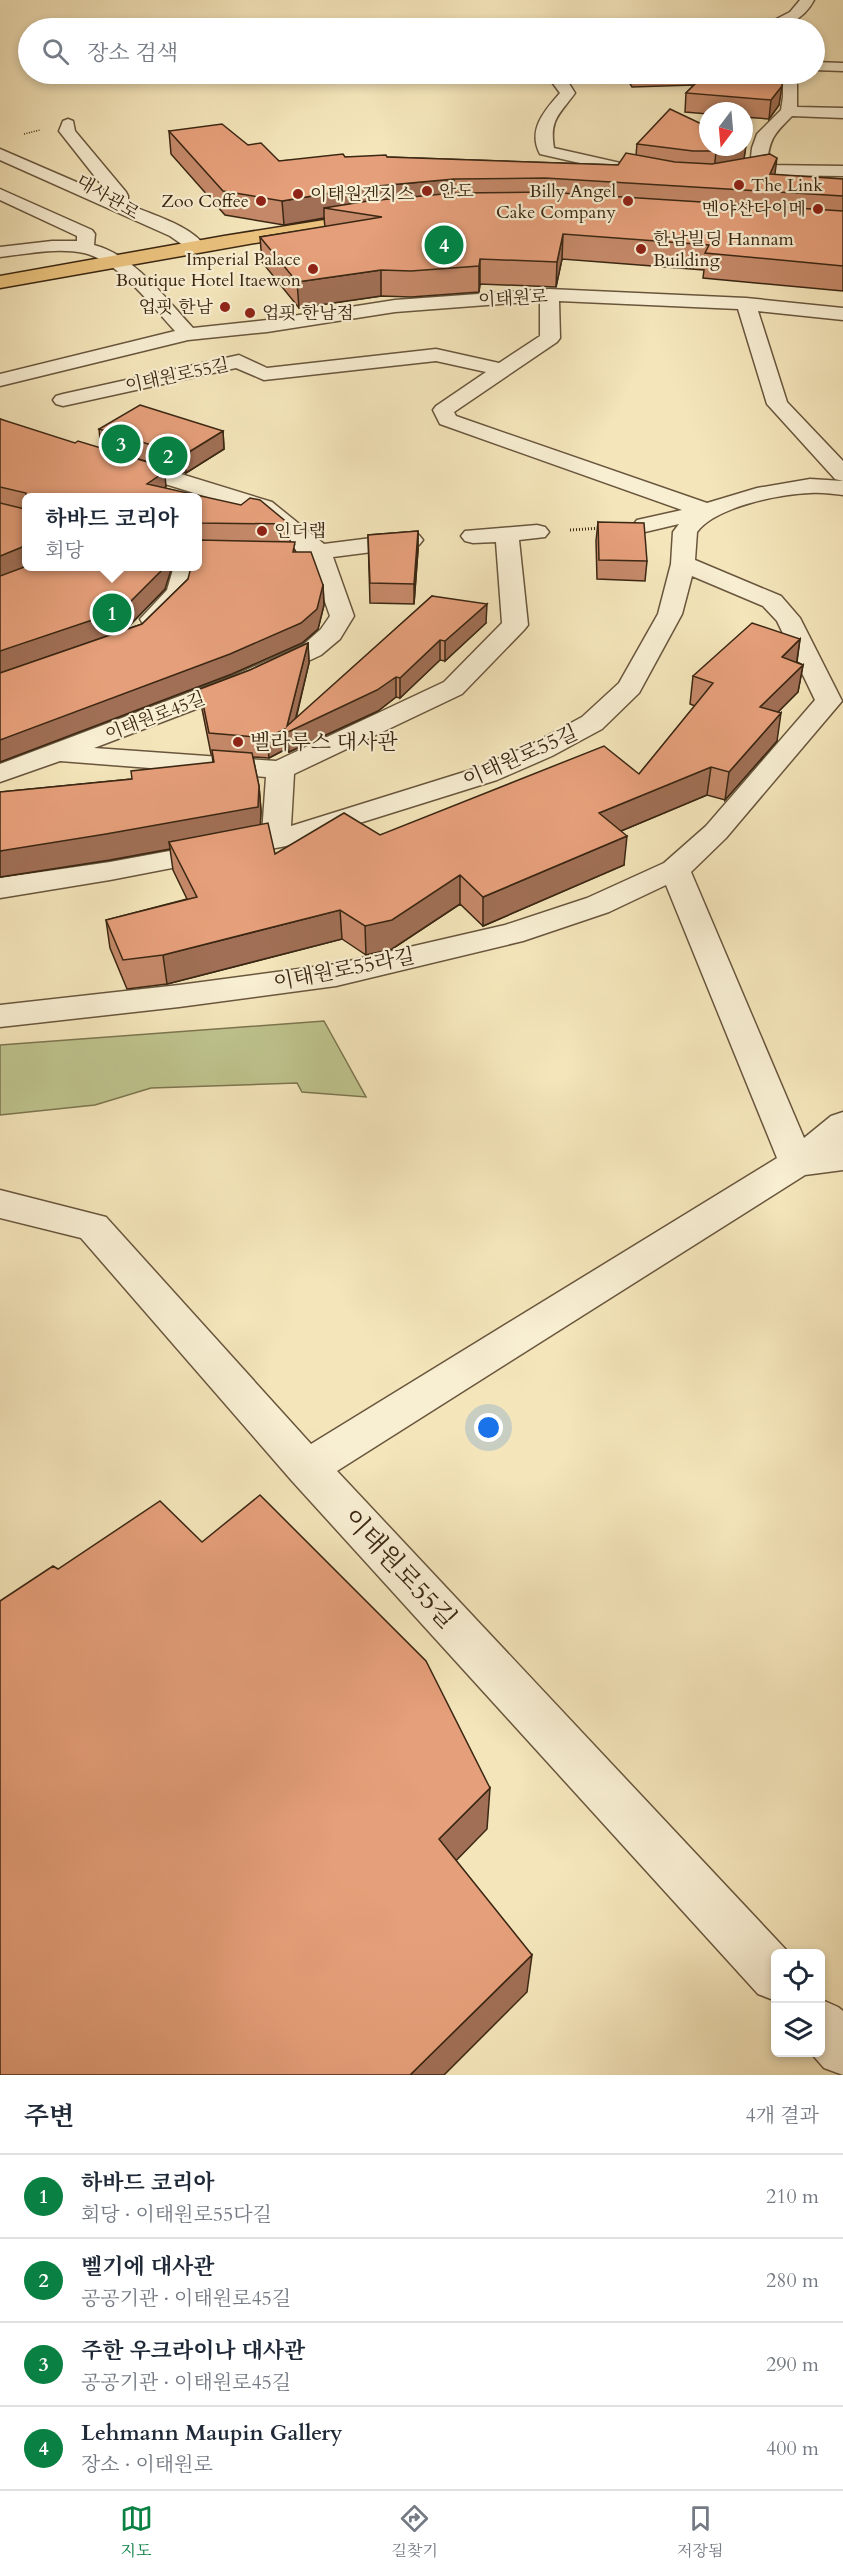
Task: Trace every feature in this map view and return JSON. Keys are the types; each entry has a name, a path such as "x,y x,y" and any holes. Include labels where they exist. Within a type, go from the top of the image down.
{"main road":[{"path":"0,282 196,246 390,216"}],"street":[{"path":"791,18 803,9 807,0"},
{"path":"825,66 843,67"},
{"path":"562,84 568,93 545,120 543,132 546,151 597,164 662,176"},
{"path":"758,170 760,148 765,134 788,111 790,84"},
{"path":"788,111 843,113"},
{"path":"68,124 67,131 120,196 110,216"},
{"path":"0,154 110,216 176,232 196,246"},
{"name":"대사관로","path":"0,164 89,204 110,216"},
{"path":"720,178 758,170 843,171"},
{"path":"0,176 59,203"},
{"path":"0,194 86,234 85,247"},
{"name":"대사관로","path":"141,240 161,252"},
{"path":"0,252 54,246 85,247 116,260 188,334"},
{"path":"549,295 550,338 443,410 447,420 707,511"},
{"name":"이태원로","path":"0,380 188,334 267,326 395,306 549,295 746,304 842,313"},
{"path":"746,304 777,404 843,474"},
{"name":"이태원로55길","path":"63,400 239,361 264,374 436,355 503,370"},
{"path":"99,456 264,507 319,552"},
{"name":"이태원로55길","path":"0,888 110,872 276,840 487,774 542,750 592,723 630,687 670,614 683,564 685,532 693,521 707,511 758,495 810,486 843,488"},
{"path":"645,525 707,511"},
{"path":"473,536 537,532"},
{"path":"276,840 280,770 453,688 515,625 507,534"},
{"path":"275,552 319,552 418,539"},
{"name":"이태원로45길","path":"0,774 59,754 242,682 312,650 331,634 342,616 319,552"},
{"name":"이태원로55라길","path":"0,1016 179,996 336,975 512,934 598,904 675,870 716,832 829,701 788,618 772,601 683,564"},
{"path":"135,637 179,592 185,571"},
{"name":"이태원로45길","path":"59,754 280,770"},
{"path":"675,870 797,1163"},
{"path":"307,1468 797,1163 843,1125"},
{"path":"797,1163 843,1156"},
{"name":"이태원로55길","path":"0,1204 93,1227 307,1468 771,1971"},
{"path":"825,2030 843,2049"}],"path":[{"path":"23,134 68,124"},
{"path":"537,532 645,525"}],"green space":[{"path":"324,1021 366,1097 302,1092 297,1083 151,1088 95,1105 0,1115 0,1045"}],"building":[{"path":"695,84 782,84 771,100 686,93"},
{"path":"670,109 699,123 699,151 637,144"},
{"path":"222,124 248,145 261,143 279,161 343,154 345,157 386,155 387,157 618,165 626,153 675,162 712,164 770,154 777,158 770,174 843,179 843,196 545,178 454,179 367,187 282,201 223,191 169,131"},
{"path":"545,192 843,211 843,266 705,253 709,245 563,234 557,262 480,259 479,266 411,271 381,270 297,282 260,237 382,217 324,208 368,201 454,193"},
{"path":"140,405 223,431 184,455 99,429"},
{"path":"0,419 75,443 78,441 164,467 158,471 163,473 147,484 187,493 26,493 0,487"},
{"path":"202,496 241,505 250,498 260,500 289,524 202,523"},
{"path":"0,503 22,508 22,547 0,556"},
{"path":"598,522 644,523 647,561 599,560"},
{"path":"418,531 414,584 370,583 368,535"},
{"path":"202,540 295,542 293,552 311,552 323,585 317,609 301,623 230,654 0,740 0,673 142,624 188,579 190,571 202,571"},
{"path":"22,568 22,571 161,571 122,610 0,651 0,576"},
{"path":"432,596 487,604 445,641 440,640 400,678 396,677 377,690 288,732 285,729 267,738 209,733 200,689 250,670 308,643 287,726"},
{"path":"752,623 800,639 782,657 803,665 760,707 781,713 729,772 711,767 599,813 627,836 483,897 460,875 392,920 365,926 340,910 163,955 123,960 106,920 197,897 169,842 268,823 275,854 344,813 380,835 604,746 639,774 713,683 693,676"},
{"path":"212,750 252,753 259,786 258,807 0,851 0,792 132,779 131,771 214,762"},
{"path":"260,1495 426,1661 490,1788 439,1839 532,1955 410,2075 0,2075 0,1601 53,1566 58,1569 160,1501 202,1542"}],"place":[{"name":"The Link","path":"739,185"},
{"name":"안도","path":"427,191"},
{"name":"이태원겐지스","path":"298,194"},
{"name":"Zoo Coffee","path":"261,201"},
{"name":"Billy Angel Cake Company","path":"628,201"},
{"name":"멘야산다이메","path":"818,209"},
{"name":"Lehmann Maupin Gallery","path":"444,245"},
{"name":"한남빌딩 Hannam Building","path":"641,249"},
{"name":"Imperial Palace Boutique Hotel Itaewon","path":"313,269"},
{"name":"업핏 한남","path":"225,307"},
{"name":"업핏 한남점","path":"250,313"},
{"name":"주한 우크라이나 대사관","path":"121,444"},
{"name":"벨기에 대사관","path":"168,456"},
{"name":"인더랩","path":"262,531"},
{"name":"하바드 코리아","path":"112,613"},
{"name":"벨라루스 대사관","path":"238,742"}]}
